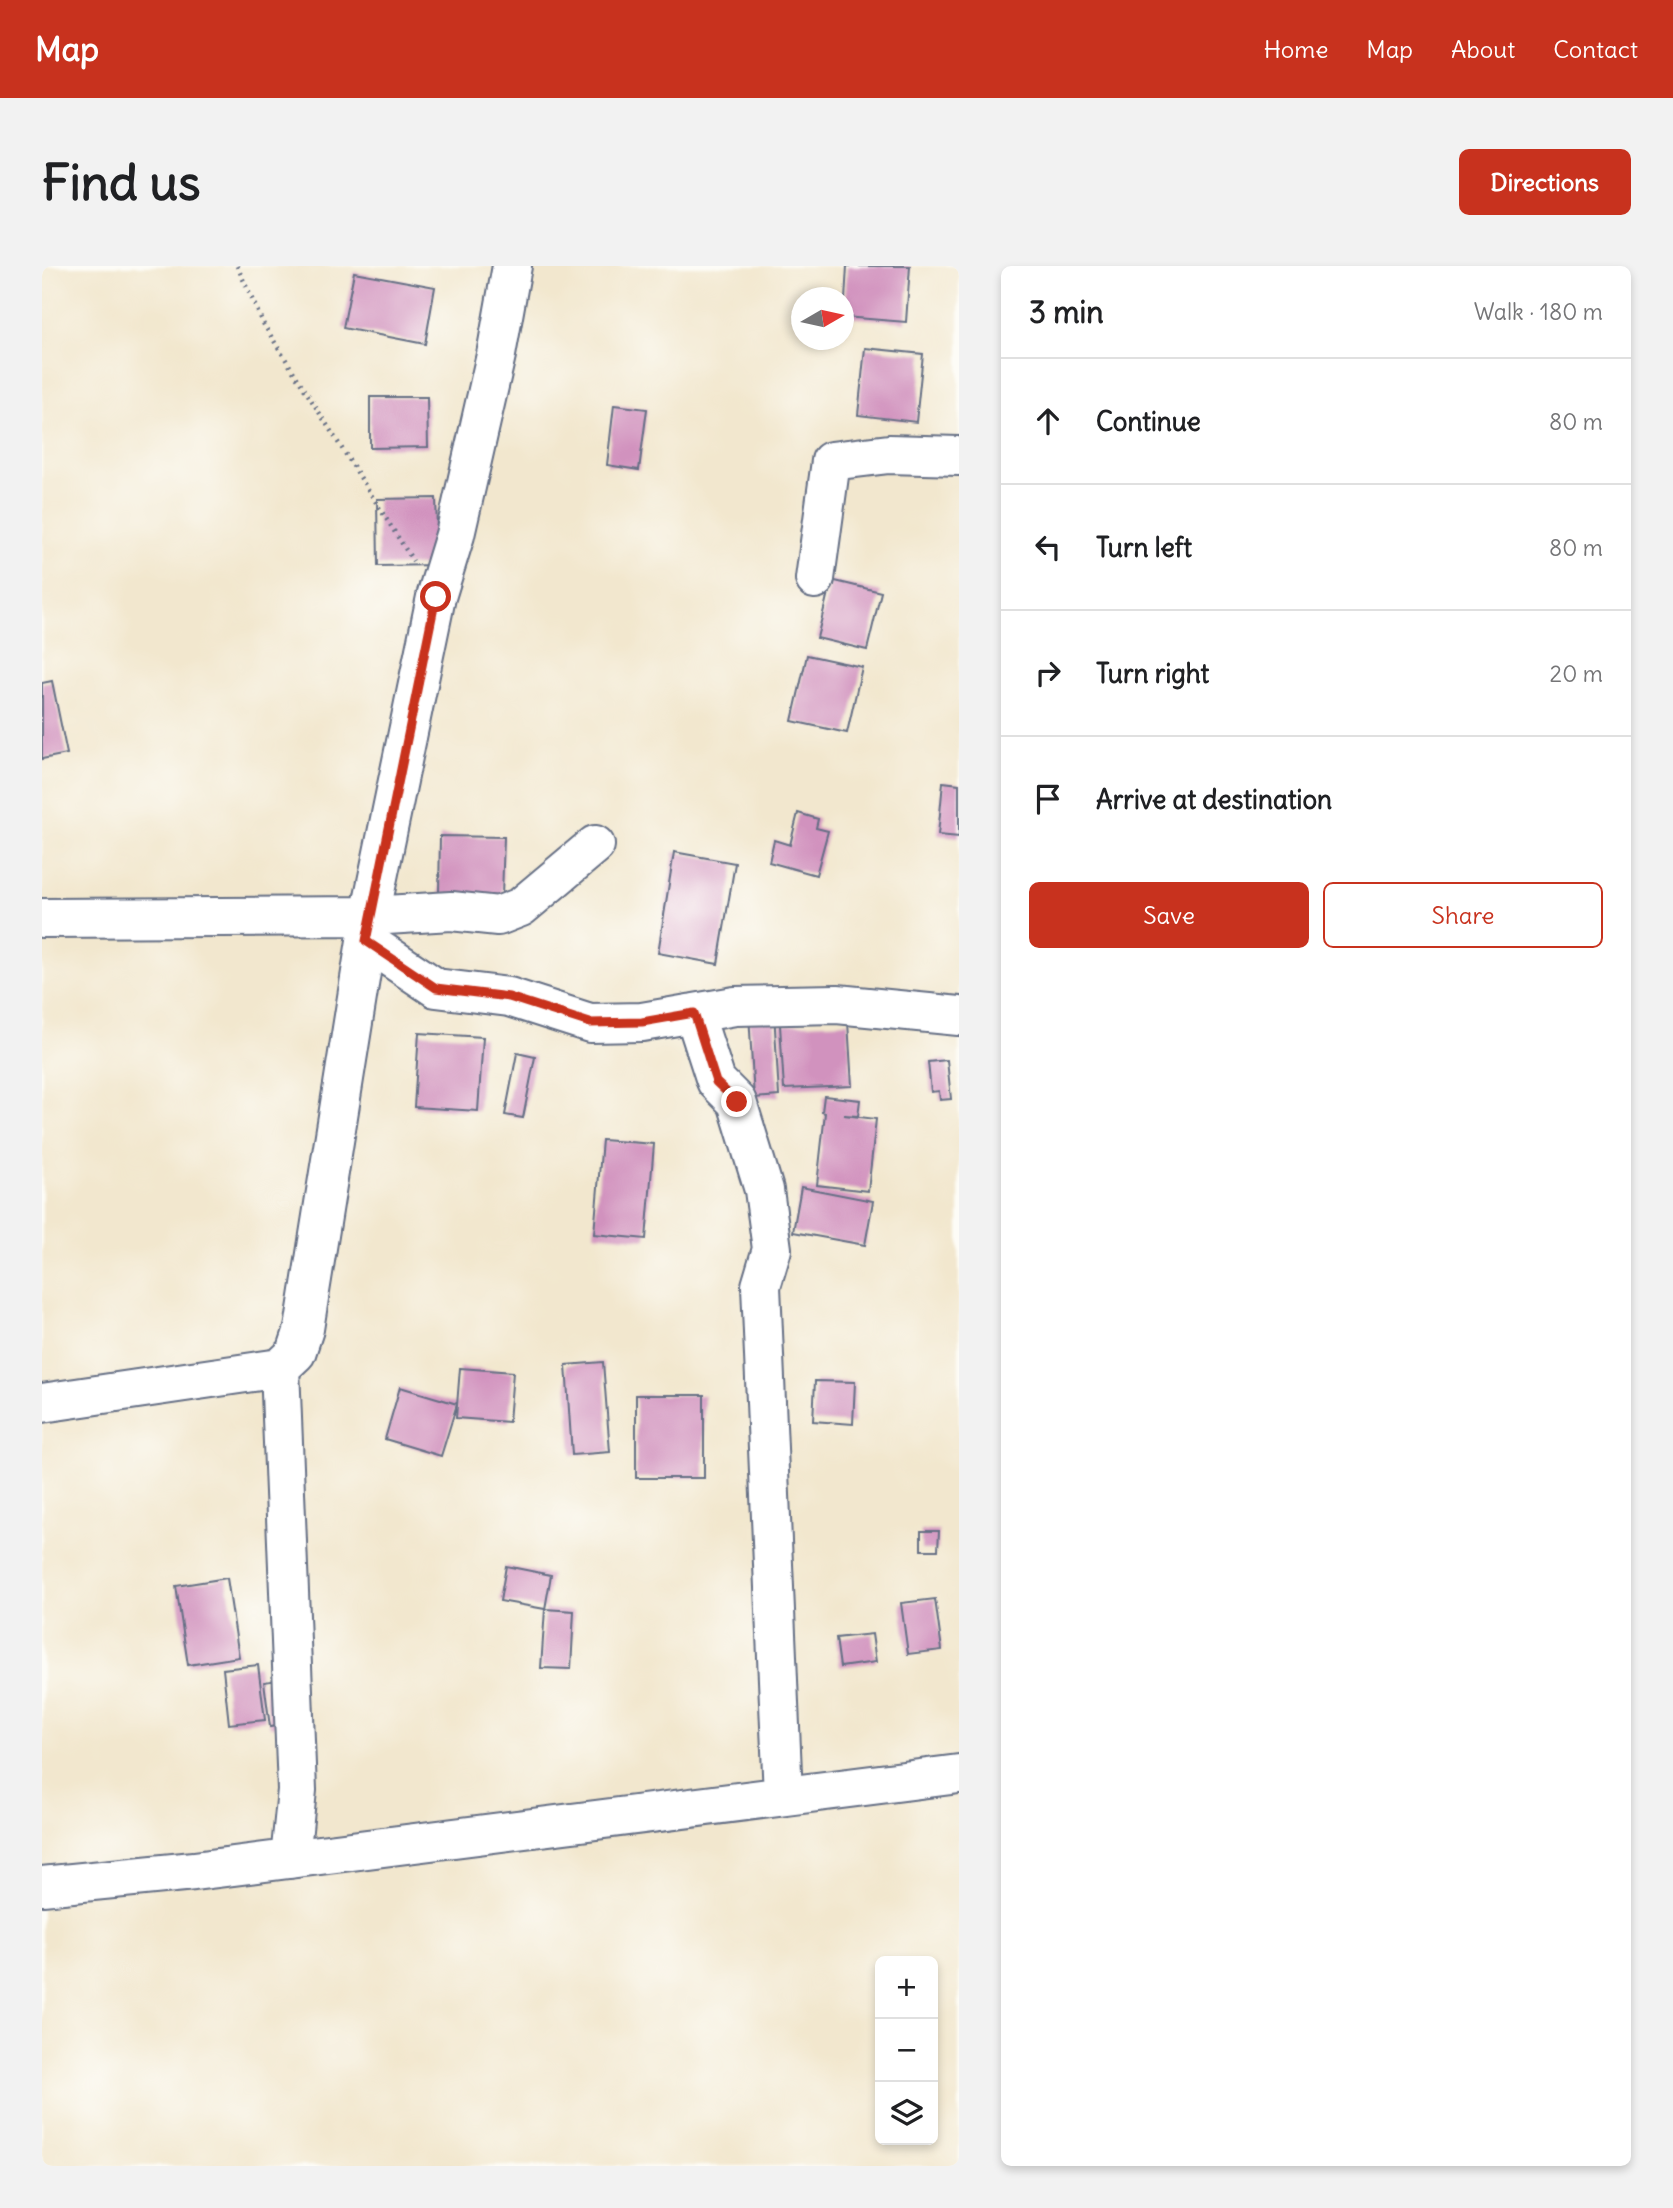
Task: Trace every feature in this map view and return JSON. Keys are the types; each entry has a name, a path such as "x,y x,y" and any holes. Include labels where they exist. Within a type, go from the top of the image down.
{"street":[{"path":"42,1403 280,1368 296,1353 304,1329 368,929 436,597 456,535 496,355 512,266"},
{"path":"816,579 831,461 889,454 959,456"},
{"path":"42,918 368,929 452,911 498,916 521,907 595,845"},
{"path":"368,929 436,988 509,997 590,1023 642,1022 735,1006 837,1004 959,1016"},
{"path":"694,1013 716,1082 737,1102 764,1189 772,1250 761,1286 783,1796"},
{"path":"280,1368 298,1790 290,1859"},
{"path":"42,1886 290,1859 959,1774"}],"path":[{"path":"237,266 264,325 363,486 436,597"}],"building":[{"path":"847,266 910,266 906,322 854,318 854,287 846,287"},
{"path":"354,272 435,287 425,344 343,328"},
{"path":"865,348 923,354 916,422 858,415"},
{"path":"370,397 427,397 428,447 370,448"},
{"path":"614,405 647,409 639,470 607,465"},
{"path":"436,498 438,565 378,566 377,499"},
{"path":"831,580 881,592 867,650 817,638"},
{"path":"807,655 862,667 847,733 792,721"},
{"path":"52,681 67,754 42,759 42,683"},
{"path":"943,782 959,784 959,837 938,835"},
{"path":"798,813 818,819 816,828 828,831 816,875 769,862 774,840 790,845"},
{"path":"440,836 504,837 502,896 439,894"},
{"path":"674,852 735,863 718,964 658,953"},
{"path":"774,1012 779,1096 754,1098 749,1014"},
{"path":"848,1022 852,1086 784,1089 780,1025"},
{"path":"419,1033 483,1037 478,1111 414,1107"},
{"path":"517,1053 535,1057 523,1118 505,1115"},
{"path":"947,1060 951,1099 940,1100 939,1091 931,1092 928,1062"},
{"path":"824,1096 860,1100 858,1116 844,1115 876,1119 868,1191 817,1185 825,1113 822,1112"},
{"path":"602,1140 654,1144 646,1239 594,1234"},
{"path":"801,1187 873,1201 865,1245 793,1232"},
{"path":"603,1362 610,1452 572,1455 566,1365"},
{"path":"460,1368 513,1372 509,1422 456,1418"},
{"path":"815,1381 855,1382 853,1424 813,1421"},
{"path":"400,1387 457,1404 441,1456 385,1439"},
{"path":"636,1395 704,1395 704,1478 636,1478"},
{"path":"921,1531 939,1531 938,1550 921,1550"},
{"path":"506,1566 551,1575 545,1609 500,1601"},
{"path":"227,1578 239,1657 188,1665 176,1586"},
{"path":"935,1599 942,1650 908,1654 901,1603"},
{"path":"545,1609 574,1611 571,1669 541,1668"},
{"path":"872,1634 876,1662 840,1667 836,1638"},
{"path":"258,1665 265,1720 229,1724 223,1669"},
{"path":"284,1679 290,1724 270,1727 264,1682"}],"route":[{"path":"436,597 366,941 436,988 509,997 590,1023 642,1022 694,1013 716,1082 737,1102"}]}
